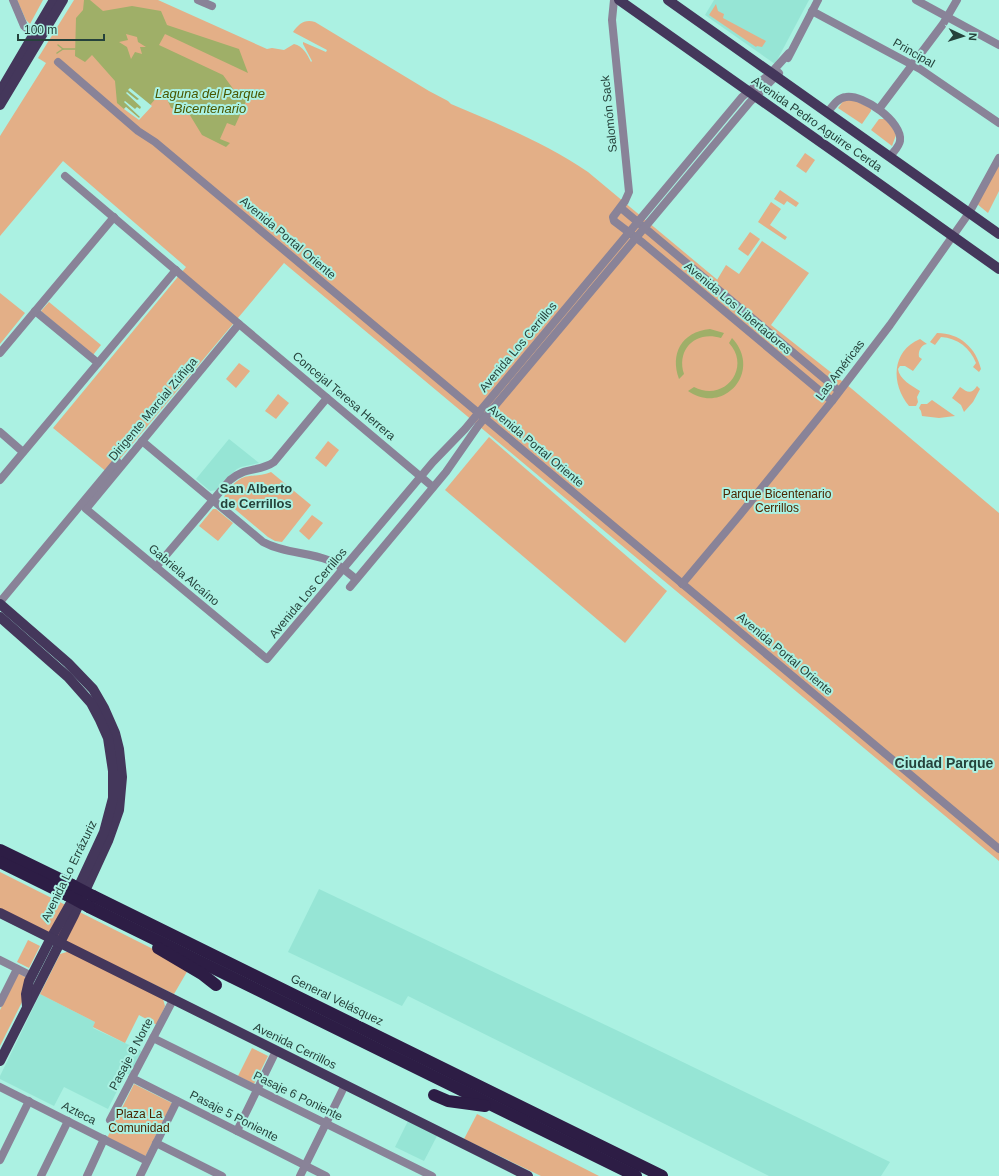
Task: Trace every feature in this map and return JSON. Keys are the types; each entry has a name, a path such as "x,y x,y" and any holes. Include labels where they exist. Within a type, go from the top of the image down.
{"highway":[{"name":"General Velásquez","path":"0,850 91,901 662,1176"},
{"name":"General Velásquez","path":"0,862 69,890"},
{"name":"General Velásquez","path":"91,901 110,917 636,1176"},
{"path":"110,917 149,944 202,974 216,985"},
{"path":"434,1095 448,1101 469,1103 500,1109"}],"main road":[{"path":"0,92 54,0"},
{"path":"0,105 63,0"},
{"name":"Avenida Pedro Aguirre Cerda","path":"619,0 999,269"},
{"name":"Avenida Pedro Aguirre Cerda","path":"668,0 999,234"},
{"name":"Avenida Lo Errázuriz","path":"0,603 68,663 93,689 109,717 119,749 122,777 122,787 116,820 108,841 91,878 32,976 26,994 27,1006"},
{"name":"Avenida Lo Errázuriz","path":"0,617 68,677 84,694 96,711 104,729 112,758 114,789 112,806 107,824 55,940"},
{"name":"Avenida Cerrillos","path":"0,913 528,1176"},
{"path":"0,1061 27,1006 55,940"}],"street":[{"path":"13,0 24,26 33,36"},
{"path":"198,0 212,6"},
{"name":"Salomón Sack","path":"614,0 612,20 628,186 628,196 621,208 613,217 614,220"},
{"name":"Avenida Los Cerrillos","path":"350,587 446,472 482,416 639,222 752,94 786,63 789,53 818,0"},
{"path":"916,0 999,45"},
{"path":"879,109 948,17 957,0"},
{"name":"Principal","path":"812,10 912,65 999,122"},
{"name":"Avenida Portal Oriente","path":"58,62 138,131 155,142 999,849"},
{"name":"Avenida Los Cerrillos","path":"267,659 421,477 482,416 646,228 752,94"},
{"name":"Avenida Pedro Aguirre Cerda","path":"827,113 838,101 848,97 861,99 879,109 892,122 900,135 899,144 890,157"},
{"name":"Las Américas","path":"682,584 832,401 890,325 969,213 999,158"},
{"name":"Concejal Teresa Herrera","path":"65,176 433,487"},
{"name":"Avenida Los Libertadores","path":"621,208 839,391"},
{"path":"0,353 114,217"},
{"name":"Avenida Los Libertadores","path":"614,220 832,401"},
{"path":"0,480 176,270"},
{"path":"35,311 98,363"},
{"name":"Dirigente Marcial Zúñiga","path":"86,509 239,324"},
{"path":"156,567 235,475 246,471 268,467 274,462 327,398"},
{"path":"0,432 23,452"},
{"path":"142,441 270,546 330,560 356,579"},
{"path":"0,603 116,461"},
{"name":"Gabriela Alcaíno","path":"86,509 267,659"},
{"path":"0,960 32,976"},
{"path":"0,1003 17,969"},
{"name":"Pasaje 8 Norte","path":"110,1120 173,1000"},
{"name":"Pasaje 6 Poniente","path":"153,1038 432,1176"},
{"path":"237,1131 276,1051"},
{"name":"Pasaje 5 Poniente","path":"132,1078 326,1176"},
{"path":"300,1176 345,1085"},
{"name":"Azteca","path":"0,1087 147,1161"},
{"path":"140,1176 177,1101"},
{"path":"0,1160 29,1102"},
{"path":"41,1176 68,1121"},
{"path":"86,1176 104,1139"},
{"path":"156,1143 222,1176"}],"shaded area":[{"path":"714,0 809,0 775,64 705,15"},
{"path":"229,439 259,463 237,469 217,490 210,491 196,479"},
{"path":"319,889 890,1162 881,1176 769,1176 408,996 402,1006 288,952"},
{"path":"40,994 95,1022 93,1028 142,1051 130,1075 126,1073 108,1109 64,1087 54,1106 0,1079 0,1076"},
{"path":"408,1121 437,1136 424,1161 395,1147"}],"green space":[{"path":"17,0 43,0 30,24 26,20"},
{"name":"Parque Bicentenario Cerrillos","path":"74,0 158,0 267,49 272,48 284,50 294,44 297,45 304,51 311,62 312,61 303,42 326,52 327,50 293,32 302,23 308,21 315,22 451,104 539,143 588,172 717,280 726,265 739,274 762,241 809,273 771,325 852,389 999,513 999,861 284,263 108,473 53,428 186,267 63,161 0,236 0,136 46,63 38,58"},
{"path":"716,4 718,11 724,14 723,18 766,41 762,47 756,47 709,15"},
{"path":"851,99 871,108 871,111 862,124 838,108 844,100"},
{"path":"879,119 885,119 892,127 896,135 892,146 871,130"},
{"path":"805,153 815,160 806,173 796,166"},
{"path":"999,163 999,191 988,213 977,204"},
{"path":"780,190 799,203 796,207 787,201 784,205 774,199"},
{"path":"771,202 781,209 770,225 787,237 785,240 758,222"},
{"path":"750,232 760,239 748,256 738,249"},
{"path":"0,293 25,313 0,344"},
{"path":"49,302 101,345 93,355 41,311"},
{"path":"937,333 953,336 966,343 979,361 981,369 979,372 973,367 976,363 967,348 963,345 953,339 941,337 935,345 930,342"},
{"path":"920,339 927,344 922,347 920,351 919,357 922,359 913,371 905,366 900,366 898,369 903,379 920,391 917,397 918,402 916,406 909,406 899,388 897,369 899,360 904,351 910,344"},
{"path":"239,363 250,371 236,388 226,379"},
{"path":"977,386 980,389 973,402 964,412 961,405 952,398 960,387 971,392"},
{"path":"278,394 289,403 276,419 265,411"},
{"path":"932,400 955,416 939,418 922,416 919,408 921,404 927,404"},
{"path":"489,437 667,591 625,643 445,490"},
{"path":"328,441 339,450 326,467 315,458"},
{"path":"271,472 311,505 282,542 275,541 268,537 224,500 229,489 240,479"},
{"path":"213,509 216,509 233,523 218,541 199,526"},
{"path":"312,515 323,523 309,540 299,531"},
{"path":"0,872 157,951 188,970 174,994 0,911"},
{"path":"28,940 40,946 29,968 17,962"},
{"path":"70,951 163,999 165,1006 157,1025 139,1015 125,1043 93,1027 95,1022 40,994 60,954"},
{"path":"18,973 27,978 24,998 0,1046 0,1010"},
{"path":"252,1048 268,1056 254,1084 238,1076"},
{"name":"Plaza La Comunidad","path":"134,1084 172,1103 145,1157 107,1138"},
{"path":"477,1114 599,1176 541,1176 464,1139"}],"water":[{"name":"Laguna del Parque Bicentenario","path":"84,0 90,0 103,11 132,6 161,11 167,25 239,49 248,73 165,34 159,45 223,75 234,90 248,97 235,126 227,123 220,139 230,143 226,147 202,135 188,112 171,108 163,90 139,118 126,107 124,109 117,103 115,81 92,55 85,62 75,56 76,18 83,10","holes":["126,34 137,37 138,42 146,47 140,47 142,54 135,52 131,59 127,47 119,42 128,40"]},
{"path":"710,329 724,333 721,338 712,336 704,337 696,339 690,344 683,357 682,365 684,374 679,379 676,361 680,346 692,335 700,331"},
{"path":"732,338 740,351 743,364 741,376 735,386 726,394 714,398 701,397 688,391 694,387 705,391 715,390 724,387 731,380 736,372 737,363 735,353 729,343"}],"pier":[{"path":"130,88 152,106 139,120 124,109 126,107 139,118 140,117 124,102 125,101 135,109 137,107 140,109 141,107 126,93 127,92 137,100 139,99 128,90"}],"waterway":[{"path":"58,45 63,49"},
{"path":"57,53 63,49 75,49"}],"district":[{"name":"San Alberto de Cerrillos","path":"256,496"},
{"name":"Ciudad Parque","path":"944,763"}]}
